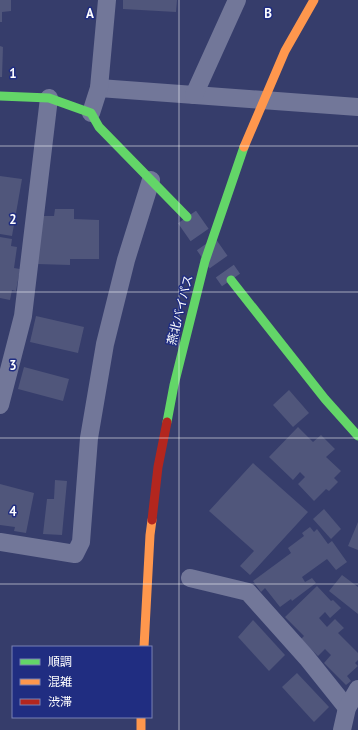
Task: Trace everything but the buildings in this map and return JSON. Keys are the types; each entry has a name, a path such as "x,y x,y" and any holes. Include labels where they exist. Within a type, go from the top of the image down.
{"main road":[{"name":"燕北バイパス","path":"144,646 150,535 158,467 173,392 205,261 244,146 285,51 314,0"},
{"path":"0,96 49,98 91,113 99,127 187,217"},
{"path":"231,280 325,399 358,436"},
{"path":"140,730 141,718"}],"street":[{"path":"91,113 99,88 107,0"},
{"path":"194,95 237,0"},
{"path":"99,88 358,107"},
{"path":"0,405 23,316 49,98"},
{"path":"0,542 75,554 81,542 89,438 105,344 126,260 151,180"},
{"path":"190,578 248,592 307,658 347,708"},
{"path":"342,730 347,708 358,689"}],"tunnel":[{"path":"187,217 231,280"}],"traffic: fast":[{"path":"0,96 49,98 91,113 99,127 187,217"},
{"path":"167,422 174,385 205,261 244,147"},
{"path":"231,280 325,399 358,436"}],"traffic: slow":[{"path":"244,147 285,51 314,0"},
{"path":"144,646 152,520"},
{"path":"141,718 141,730"}],"traffic: jam":[{"path":"152,520 158,467 167,422"}]}
